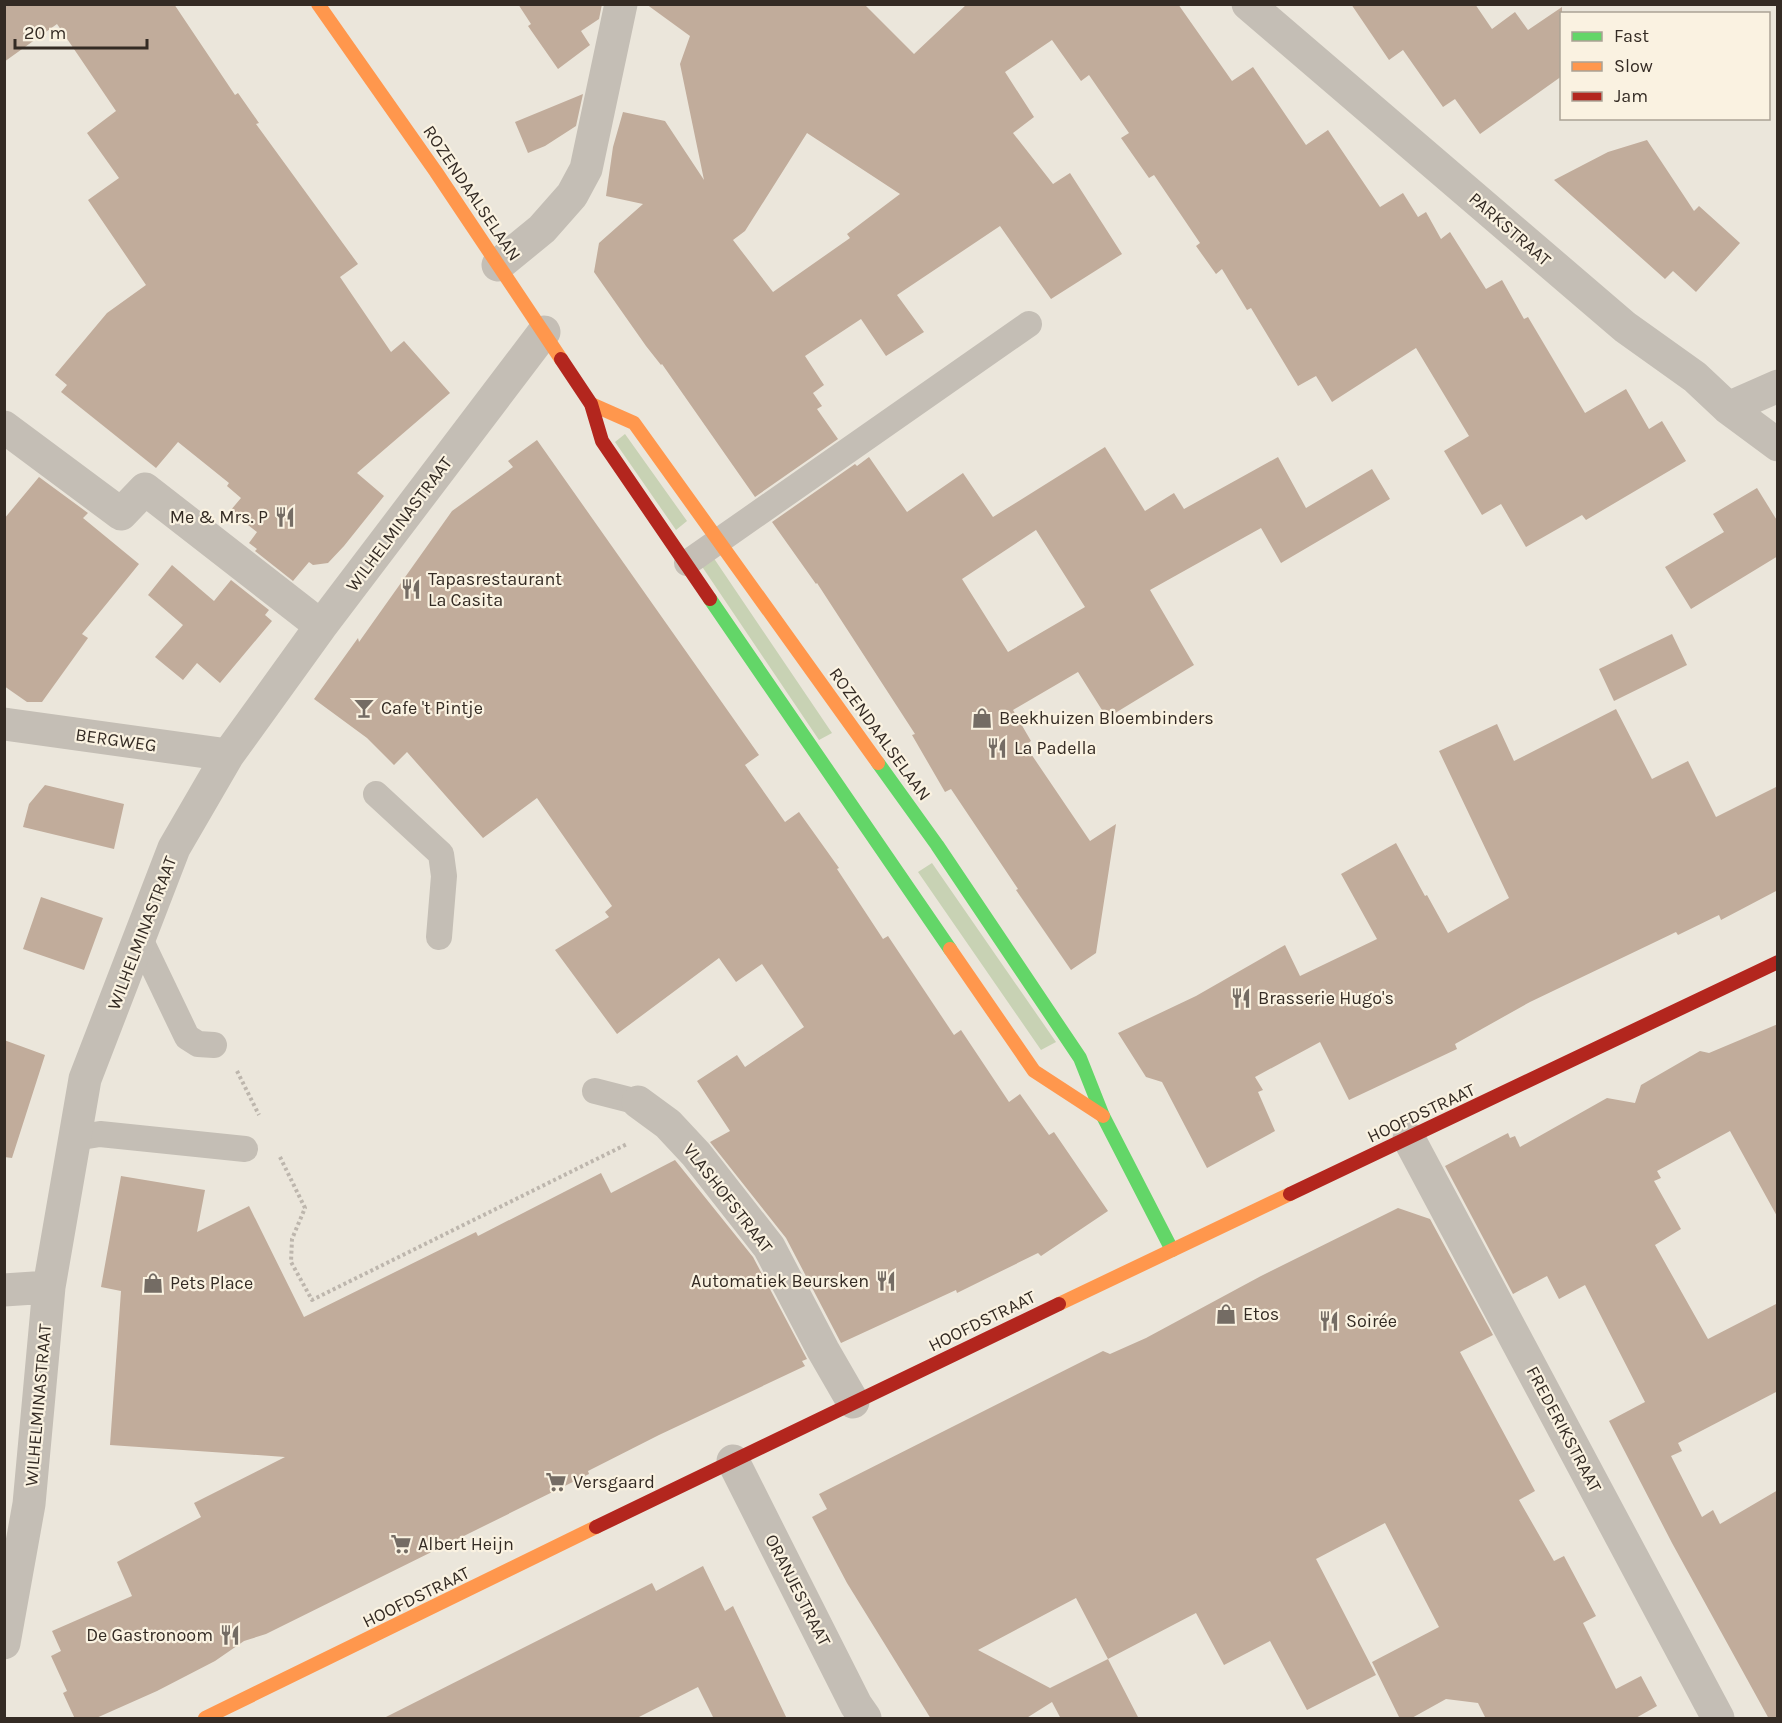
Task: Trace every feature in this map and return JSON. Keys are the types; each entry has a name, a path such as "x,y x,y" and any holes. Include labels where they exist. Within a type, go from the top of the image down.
{"street":[{"name":"ROZENDAALSELAAN","path":"318,4 436,172 591,404 602,441 1034,1071 1103,1116"},
{"path":"498,265 542,229 572,195 586,169 621,4"},
{"name":"PARKSTRAAT","path":"1248,4 1625,327 1695,377 1728,408 1778,445"},
{"name":"WILHELMINASTRAAT","path":"4,1643 29,1504 49,1287 85,1078 174,848 228,755 321,626 544,332"},
{"path":"1728,408 1778,386"},
{"name":"ROZENDAALSELAAN","path":"591,404 634,423 937,845 1080,1058 1103,1116 1172,1250"},
{"path":"4,427 122,514 145,489 321,626"},
{"name":"BERGWEG","path":"4,724 228,755"},
{"name":"HOOFDSTRAAT","path":"206,1719 853,1402 1778,962"},
{"name":"VLASHOFSTRAAT","path":"638,1102 668,1124 696,1154 769,1246 853,1402"},
{"name":"FREDERIKSTRAAT","path":"1409,1139 1718,1719"},
{"path":"4,1290 49,1287"},
{"name":"ORANJESTRAAT","path":"733,1461 856,1705 866,1719"}],"lane":[{"path":"687,563 1029,324"},
{"path":"376,794 441,854 444,876 439,937"},
{"path":"141,933 142,943 187,1037 198,1044 214,1045"},
{"path":"595,1091 638,1102"},
{"path":"75,1138 100,1134 245,1149"}],"path":[{"path":"233,1062 260,1116"},
{"path":"275,1147 305,1208 292,1239 291,1262 312,1300 668,1124"}],"green space":[{"path":"625,434 687,521 676,530 615,442"},
{"path":"713,557 832,733 819,740 701,565"},
{"path":"932,863 1056,1042 1041,1050 918,872"}],"building":[{"path":"4,4 174,4 235,95 238,93 259,123 256,124 358,264 340,277 391,352 404,341 450,393 357,473 384,496 328,563 313,565 309,562 293,581 255,551 257,549 249,543 257,532 230,511 241,498 227,486 229,483 178,442 156,468 61,392 67,385 55,375 107,313 146,285 88,200 119,178 87,133 116,111 57,24 4,62"},
{"path":"518,4 602,4 599,19 581,31 590,45 558,69 528,26 531,24"},
{"path":"646,4 864,4 914,54 967,4 1178,4 1232,81 1253,67 1306,145 1328,130 1380,207 1403,193 1418,217 1426,212 1441,239 1450,232 1486,289 1502,280 1524,319 1528,317 1585,413 1626,389 1649,429 1662,421 1686,461 1586,520 1582,515 1526,547 1501,504 1482,515 1444,451 1469,436 1416,348 1332,402 1316,376 1298,386 1251,308 1247,310 1222,269 1216,274 1196,246 1200,243 1154,175 1149,178 1121,138 1129,133 1089,75 1081,81 1052,40 1005,72 1034,117 1013,133 1053,184 1070,173 1122,254 1051,299 1000,226 897,295 924,332 886,356 861,319 805,356 824,385 813,393 822,406 817,409 838,439 755,497 594,272 599,243 643,204 606,196 613,147 623,112 665,121 704,180 680,64 690,36","holes":["807,133 900,194 847,234 850,238 773,292 733,240 745,231"]},
{"path":"1351,4 1475,4 1492,29 1515,12 1528,30 1562,7 1562,12 1560,12 1560,77 1480,134 1455,99 1443,107 1403,50 1389,60"},
{"path":"583,94 576,126 545,146 528,153 515,122"},
{"path":"1647,140 1694,211 1699,206 1740,243 1696,292 1673,271 1665,279 1554,180 1608,152"},
{"path":"537,440 759,755 745,765 785,822 799,812 839,868 837,869 883,939 888,936 954,1035 961,1030 1009,1102 1020,1094 1049,1135 1054,1132 1108,1211 1041,1256 1038,1253 957,1293 956,1290 841,1343 786,1238 710,1142 730,1131 697,1081 737,1055 745,1067 804,1027 762,964 736,982 719,958 617,1034 555,950 609,917 605,912 612,906 537,798 483,838 407,752 394,765 367,738 314,699 358,638 359,642 452,511 513,467 508,461"},
{"path":"1105,447 1145,511 1174,493 1184,509 1278,457 1306,508 1372,469 1390,499 1281,563 1261,528 1150,590 1194,665 1107,718 1078,672 1013,710 1031,741 1025,745 1090,841 1116,824 1096,953 1071,970 951,789 945,792 912,735 915,734 817,583 772,522 855,464 857,466 869,457 907,512 963,473 993,517","holes":["1036,530 1085,607 1008,652 962,579"]},
{"path":"39,477 88,513 83,518 139,564 82,634 88,638 42,702 27,702 4,686 4,519"},
{"path":"1757,488 1778,522 1778,556 1691,609 1665,567 1724,532 1713,514"},
{"path":"172,565 214,601 231,580 269,610 265,615 272,621 220,683 197,663 183,680 155,657 183,625 148,595"},
{"path":"1672,634 1687,665 1614,701 1599,669"},
{"path":"1616,709 1652,779 1688,761 1716,817 1778,786 1778,890 1721,920 1719,915 1678,935 1676,932 1530,1002 1455,1044 1457,1049 1349,1100 1320,1042 1255,1077 1263,1090 1258,1092 1275,1131 1207,1168 1162,1082 1146,1077 1118,1033 1196,996 1285,945 1300,976 1377,939 1341,874 1396,843 1448,933 1509,898 1439,751 1497,724 1514,761"},
{"path":"45,785 124,804 114,849 23,827 29,804"},
{"path":"41,897 103,918 84,970 23,949"},
{"path":"1778,1024 1778,1218 1730,1131 1657,1171 1661,1178 1654,1181 1681,1229 1655,1245 1708,1339 1778,1303 1778,1391 1678,1443 1682,1451 1671,1456 1702,1517 1713,1510 1720,1524 1778,1490 1778,1719 1769,1719 1672,1543 1609,1421 1645,1402 1585,1285 1559,1299 1547,1276 1513,1294 1445,1166 1508,1133 1510,1138 1515,1136 1520,1147 1607,1098 1635,1103 1641,1085 1700,1051 1709,1053"},
{"path":"4,1040 45,1055 12,1158 4,1157"},
{"path":"675,1160 753,1257 807,1359 802,1361 805,1366 659,1435 588,1471 589,1474 266,1634 244,1641 215,1661 157,1691 94,1719 75,1719 63,1693 67,1691 51,1656 61,1651 52,1631 132,1596 117,1562 201,1517 194,1503 285,1457 110,1445 121,1291 101,1287 121,1176 205,1190 197,1232 249,1206 304,1317 476,1232 478,1236 601,1173 611,1193"},
{"path":"1398,1208 1430,1219 1493,1335 1460,1352 1535,1491 1519,1500 1554,1561 1564,1556 1596,1616 1583,1623 1616,1689 1641,1676 1657,1706 1634,1719 1486,1719 1478,1703 1446,1699 1410,1719 1400,1719 1372,1662 1439,1627 1385,1523 1316,1559 1376,1675 1307,1710 1270,1641 1224,1665 1196,1613 1108,1659 1139,1719 1061,1719 1052,1702 1025,1719 931,1719 847,1583 812,1517 827,1509 819,1494 1103,1351 1110,1354 1146,1338 1261,1276","holes":["1076,1598 1108,1659 1050,1688 978,1650"]},
{"path":"703,1566 725,1611 733,1606 787,1719 714,1719 698,1687 635,1719 382,1719 652,1583 656,1591"}],"traffic: fast":[{"path":"710,599 950,949"},
{"path":"878,763 937,845 1080,1058 1103,1116 1172,1250"}],"traffic: slow":[{"path":"318,4 436,172 561,359"},
{"path":"591,404 634,423 878,763"},
{"path":"950,949 1034,1071 1103,1116"},
{"path":"1059,1304 1290,1194"},
{"path":"205,1718 596,1527"}],"traffic: jam":[{"path":"561,359 591,404 602,441 710,599"},
{"path":"1290,1194 1778,962"},
{"path":"596,1527 1059,1304"}],"place":[{"name":"Me & Mrs. P","path":"285,517"},
{"name":"Tapasrestaurant La Casita","path":"411,589"},
{"name":"Cafe 't Pintje","path":"364,708"},
{"name":"Beekhuizen Bloembinders","path":"982,718"},
{"name":"La Padella","path":"997,748"},
{"name":"Brasserie Hugo's","path":"1241,998"},
{"name":"Automatiek Beursken","path":"886,1281"},
{"name":"Pets Place","path":"153,1283"},
{"name":"Etos","path":"1226,1314"},
{"name":"Soirée","path":"1329,1321"},
{"name":"Versgaard","path":"556,1482"},
{"name":"Albert Heijn","path":"401,1544"},
{"name":"De Gastronoom","path":"230,1635"}]}
